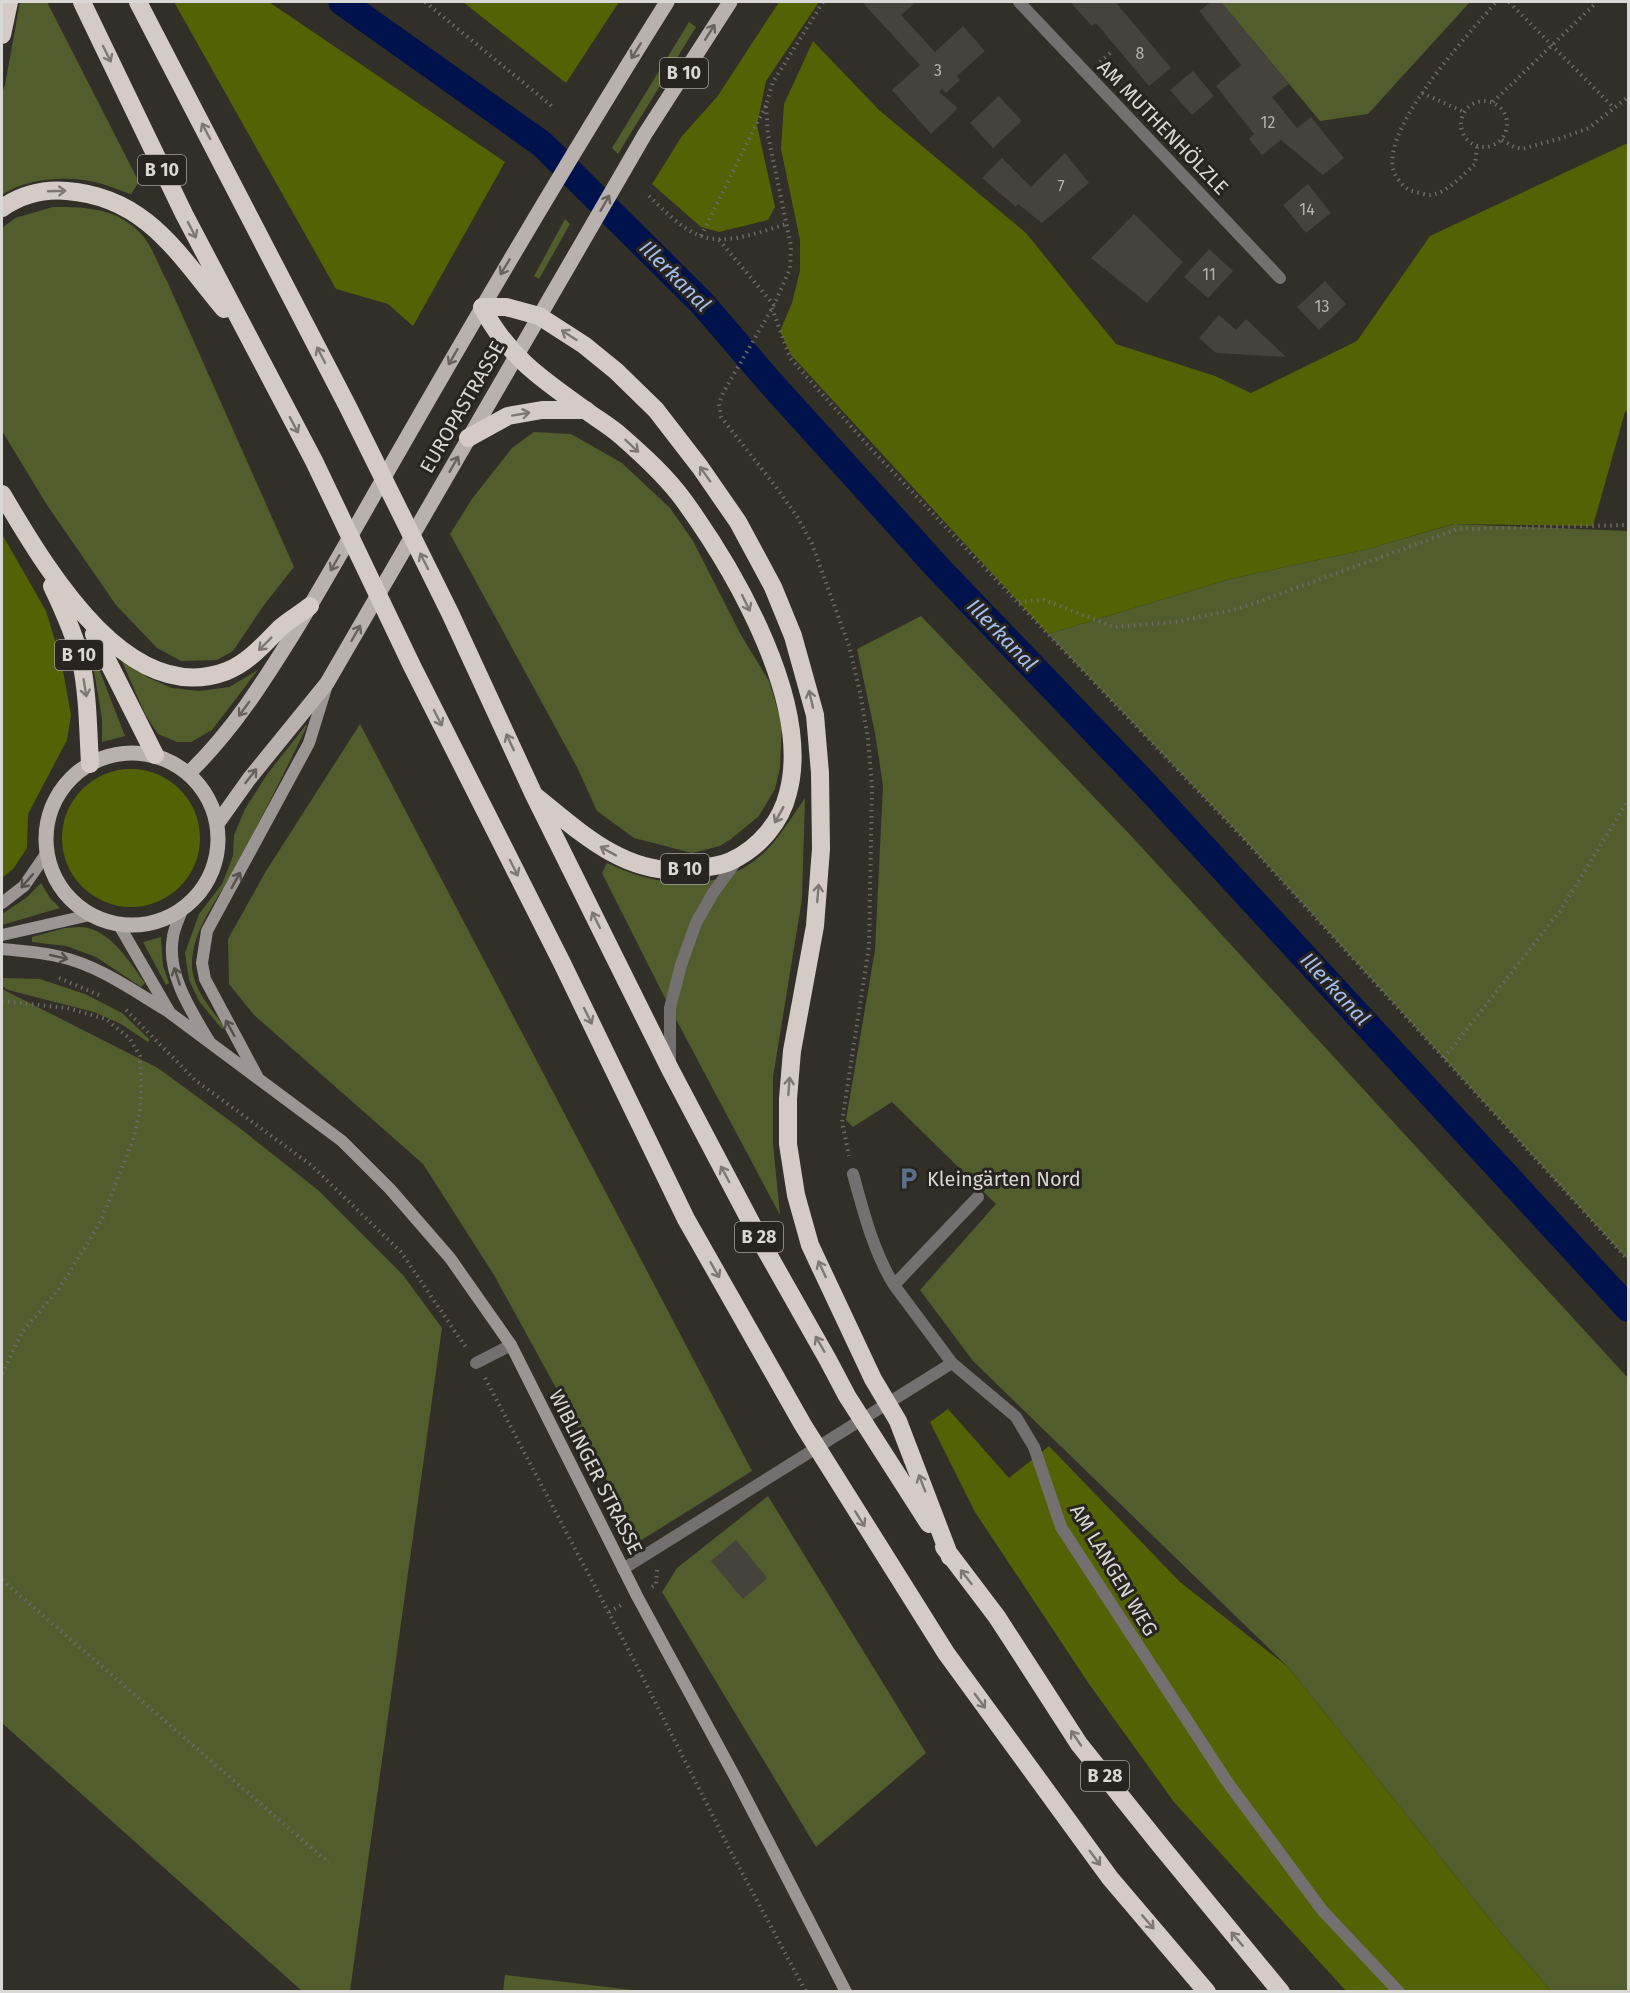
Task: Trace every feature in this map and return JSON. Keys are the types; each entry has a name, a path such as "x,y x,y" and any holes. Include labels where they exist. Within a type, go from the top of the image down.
{"highway":[{"path":"2,35 9,2"},
{"name":"B 10","path":"82,2 184,214 246,336 314,461 412,666 488,816"},
{"name":"B 10","path":"138,2 348,407 450,613 534,795 604,850 638,865 675,870 703,868 731,861 770,831 786,804 791,783 791,723 782,685 743,596 684,501 654,467 626,440 516,356 493,329 482,307"},
{"path":"2,208 24,196 58,190 96,195 129,208 147,220 168,242 246,336"},
{"path":"482,307 507,307 539,316 600,358 656,410 700,467 738,522 773,587 793,636 814,715 820,773 821,849 815,926 792,1050 788,1099 788,1144 796,1196 810,1245 873,1379 897,1421 950,1557"},
{"path":"468,438 508,416 542,410 586,410"},
{"name":"B 10","path":"2,494 38,554 63,609 80,659 87,706 90,764"},
{"path":"38,554 84,616 113,645 168,675 198,678 228,670 255,654 282,627 310,606"},
{"path":"84,616 155,756"},
{"name":"B 28","path":"534,795 670,1069 846,1396 950,1557 997,1617 1079,1744 1281,1992"},
{"name":"B 28","path":"488,816 686,1219 803,1425 946,1653 1110,1878 1207,1992"}],"main road":[{"name":"EUROPASTRASSE","path":"189,773 224,737 244,710 310,606 482,307 667,2"},
{"name":"EUROPASTRASSE","path":"218,824 249,779 327,683 645,134 729,2"},
{"path":"259,1079 205,980 202,963 203,949 207,931 214,916 309,743 327,683"},
{"path":"133,753 155,756 189,773 202,788 212,805 218,824 219,849 212,872 200,894 182,910 162,920 141,925 119,925 90,915 69,899 54,878 46,854 46,832 50,812 59,793 73,777 90,764 110,755 133,753"},
{"path":"2,903 24,886 38,869 46,854"},
{"name":"WIBLINGER STRASSE","path":"182,910 172,938 173,964 180,987 213,1047"},
{"path":"2,935 90,915"},
{"name":"WIBLINGER STRASSE","path":"119,925 170,1013 342,1141 390,1189 450,1258 511,1345 623,1569 734,1775 846,1992"},
{"path":"2,949 63,957 88,966 170,1013"}],"street":[{"name":"AM MUTHENHÖLZLE","path":"1019,2 1280,278"},
{"path":"670,1069 670,1008 681,965 696,923 713,893 742,854"},
{"name":"AM LANGEN WEG","path":"853,1174 877,1254 894,1285 952,1363 1016,1416 1034,1446 1061,1527 1150,1666 1228,1783 1322,1910 1399,1992"},
{"path":"894,1285 978,1197"},
{"path":"476,1363 511,1345"},
{"path":"623,1569 952,1363"}],"path":[{"path":"425,2 553,107"},
{"path":"701,236 766,105 773,82 823,2"},
{"path":"1477,147 1475,164 1452,185 1431,195 1408,190 1394,173 1393,147 1403,122 1422,93 1496,2"},
{"path":"1509,2 1614,108"},
{"path":"1493,102 1598,2"},
{"path":"1422,93 1464,112"},
{"path":"1502,140 1514,147 1529,148 1588,128 1629,97"},
{"path":"1493,102 1504,112 1508,126 1502,140 1491,147 1477,147 1465,138 1461,118 1474,103 1493,102"},
{"path":"766,105 768,135 791,246 790,269 769,314 723,393 719,404 721,417 776,487 798,518 812,544 849,646 860,692 868,739 872,786 869,946 842,1122 853,1174"},
{"path":"649,196 676,220 701,236 719,240 787,224"},
{"path":"719,240 773,306 790,358 874,452 1018,602 1074,664 1240,835 1629,1260"},
{"path":"1018,602 1044,600 1114,627 1176,622 1241,608 1458,529 1629,525"},
{"path":"1444,1058 1560,911 1629,801"},
{"path":"50,976 111,1001"},
{"path":"2,1001 67,1008 106,1019 130,1039 140,1056 141,1084 140,1110 133,1140 101,1221 59,1289 22,1332 2,1374"},
{"path":"122,1005 195,1080 311,1165 401,1252 476,1363 624,1641 731,1852 806,1992"},
{"path":"2,1580 329,1863"}],"green space":[{"path":"20,2 47,2 139,182 131,194 95,182 56,179 22,185 2,195 2,92"},
{"path":"174,2 269,2 505,162 413,326 388,304 336,289"},
{"path":"463,2 619,2 566,83"},
{"path":"779,2 819,2 766,81 757,125 775,207 768,220 719,232 701,227 652,184 682,136 717,97"},
{"path":"1221,2 1470,2 1368,114 1320,121"},
{"path":"689,22 696,27 618,154 612,148"},
{"path":"813,41 879,110 1026,233 1116,344 1215,376 1251,393 1357,341 1430,236 1628,143 1628,411 1625,412 1593,526 1453,524 1368,549 1230,579 1048,634 791,355 780,331 792,303 800,271 800,240 781,149 784,104"},
{"path":"53,207 102,211 124,220 147,241 294,567 264,605 233,651 217,660 181,661 157,648 116,605 47,505 2,431 2,228 15,218"},
{"path":"565,219 570,224 539,279 534,276"},
{"path":"534,432 571,434 622,463 670,508 693,541 741,635 769,681 782,724 780,768 775,789 759,816 720,846 692,853 634,838 597,811 577,767 450,534 472,499 512,448"},
{"path":"1454,524 1628,531 1628,1260 1240,835 1048,634 1230,579 1368,549"},
{"path":"2,534 46,611 61,660 71,715 67,740 28,814 27,848 13,869 2,878"},
{"path":"921,616 1135,840 1628,1378 1628,1991 1551,1991 1501,1933 1288,1667 973,1361 920,1290 996,1204 892,1102 853,1127 846,1120 875,950 883,786 875,733 857,649"},
{"path":"121,659 147,677 172,688 199,691 229,687 258,670 212,730 191,742 177,742 158,734 145,714"},
{"path":"99,669 125,736 102,742 102,719 94,671"},
{"path":"360,724 752,1471 640,1541 494,1275 423,1164 254,1015 229,984 228,939 266,871"},
{"path":"306,725 255,830 197,936 192,963 195,981 203,997 225,1027 222,1029 199,1001 189,980 185,953 199,914 222,884 233,856 234,835 245,809 268,773"},
{"path":"131,769 157,775 180,789 194,812 200,838 194,864 180,887 157,901 131,907 105,901 82,887 68,864 62,838 68,812 82,789 105,775"},
{"path":"805,798 802,899 773,1077 773,1144 780,1215 670,1008 602,873 607,863 650,879 695,883 736,872 756,860 773,843"},
{"path":"41,883 50,898 60,908 2,925 2,914 26,898"},
{"path":"65,928 88,928 106,937 121,951 145,983 141,987 96,957 66,946 32,942 32,937"},
{"path":"161,937 163,966 169,983 166,985 143,942"},
{"path":"2,978 40,979 85,994 122,1013 150,1040 148,1042 121,1024 94,1012 8,990 2,986"},
{"path":"2,989 158,1068 237,1126 318,1190 403,1275 442,1328 350,1991 302,1991 2,1723"},
{"path":"948,1409 1009,1478 1049,1446 1180,1582 1288,1667 1501,1933 1551,1991 1346,1991 1174,1802 1089,1684 975,1512 930,1422"},
{"path":"768,1496 926,1753 816,1847 662,1592 677,1568"},
{"path":"505,1975 641,1991 503,1991"}],"building":[{"path":"862,2 916,2 901,15 935,52 963,26 985,51 957,76 960,80 946,93 942,89 939,92 958,108 931,134 892,90 920,65"},
{"path":"1070,2 1120,2 1117,4 1171,68 1149,86 1096,23 1092,26"},
{"path":"1211,2 1221,2 1289,84 1272,97 1297,128 1311,117 1344,158 1323,175 1281,140 1262,155 1249,139 1254,134 1216,86 1241,65 1199,11"},
{"path":"1193,71 1214,96 1192,115 1170,90"},
{"path":"999,96 1022,121 993,148 970,123"},
{"path":"1065,153 1089,183 1042,223 1018,204 1016,207 982,178 1002,158 1031,187"},
{"path":"1308,184 1331,213 1306,233 1283,205"},
{"path":"1134,214 1183,262 1147,303 1091,258"},
{"path":"1209,249 1233,271 1208,298 1184,277"},
{"path":"1325,281 1346,304 1319,330 1297,307"},
{"path":"1219,315 1236,330 1246,319 1286,357 1216,353 1199,338"},
{"path":"736,1540 767,1578 743,1599 711,1561"}],"waterway":[{"name":"Illerkanal","path":"342,2 542,144 702,303 769,381 939,569 1148,787 1628,1308"}],"place":[{"name":"Kleingärten Nord","path":"909,1179"}]}
